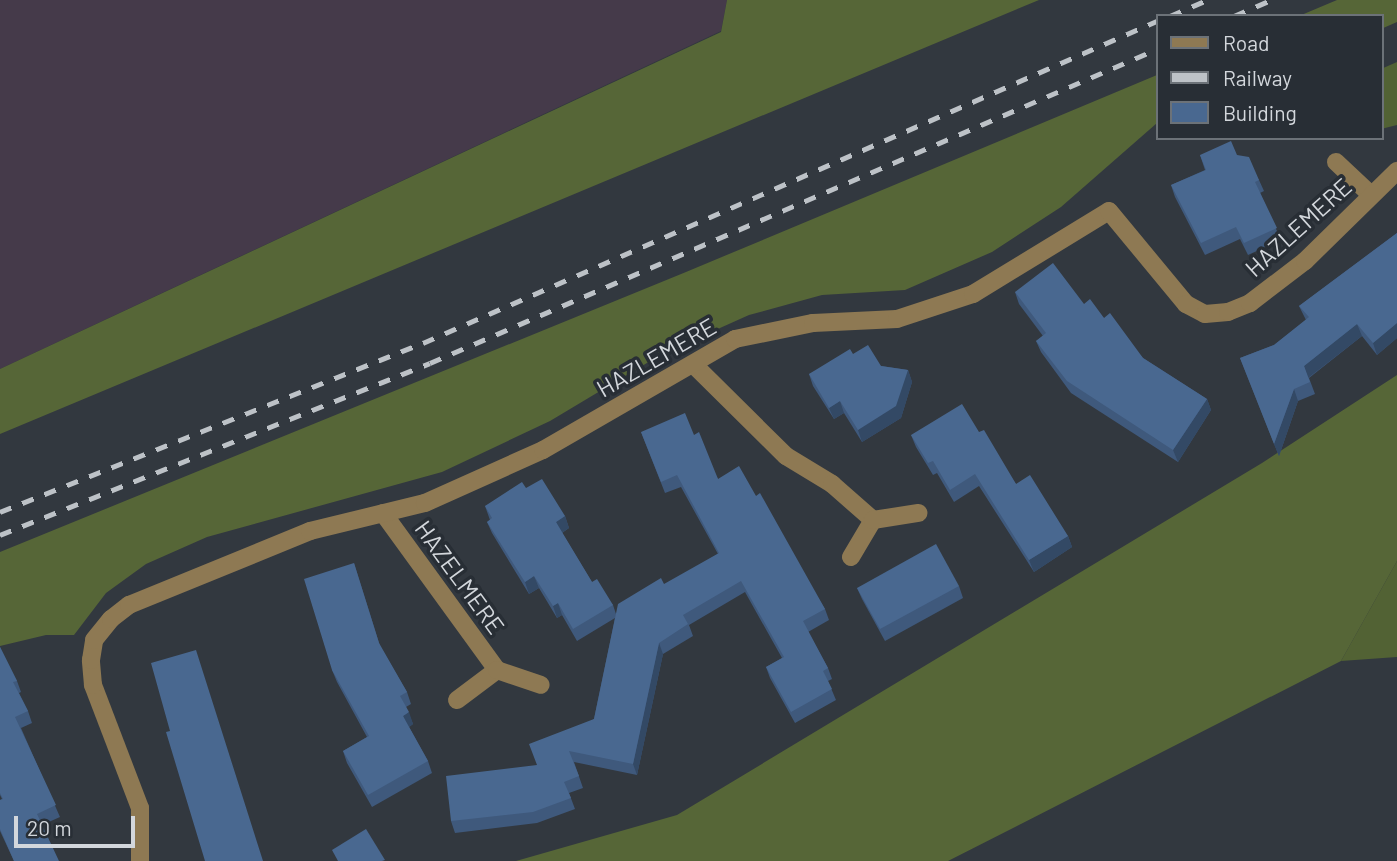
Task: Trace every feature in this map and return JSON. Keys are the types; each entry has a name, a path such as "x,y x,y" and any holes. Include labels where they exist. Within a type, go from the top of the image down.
{"street":[{"path":"1336,162 1371,195"},
{"name":"HAZLEMERE","path":"140,861 140,808 93,685 94,640 111,619 129,605 310,531 425,503 543,450 736,339 813,323 897,318 973,294 1109,211 1186,304 1205,314 1228,312 1250,303 1305,261 1397,171"},
{"path":"694,365 786,456 832,484 873,520"},
{"name":"HAZELMERE","path":"383,513 498,670 541,685"},
{"path":"873,520 918,513"},
{"path":"851,557 873,520"},
{"name":"HAZELMERE","path":"457,700 498,670"}],"shaded area":[{"path":"0,0 727,0 721,31 0,369"}],"green space":[{"path":"727,0 1039,0 0,434 0,369 721,32"},
{"path":"1337,0 1397,0 1397,22 1383,28 1383,14 1304,14"},
{"path":"1397,62 1397,125 1383,128 1383,68"},
{"path":"1156,75 1156,124 1061,207 992,252 905,290 822,295 749,315 662,354 550,421 442,472 207,537 146,564 106,593 74,635 46,635 0,646 0,552 686,272"},
{"path":"1397,375 1397,561 1341,661 948,861 516,861 677,815 1262,463"},
{"path":"1397,561 1397,657 1341,661"}],"building":[{"path":"1231,141 1237,155 1249,157 1259,180 1255,182 1277,228 1244,243 1236,227 1201,243 1171,185 1206,170 1200,155"},
{"path":"1397,233 1397,323 1373,343 1357,324 1304,366 1310,382 1294,389 1274,444 1240,358 1274,345 1309,317 1299,306"},
{"path":"1053,263 1084,304 1090,299 1104,318 1110,313 1143,358 1207,399 1173,450 1067,381 1036,341 1046,333 1015,292"},
{"path":"868,345 881,366 908,370 896,406 858,430 840,401 829,408 809,374 850,349 853,354"},
{"path":"962,404 979,432 984,430 1016,484 1030,475 1068,536 1029,560 975,474 950,490 933,461 928,463 911,435"},
{"path":"685,413 694,435 699,432 718,479 739,466 756,496 760,493 825,609 803,621 828,668 823,671 832,689 791,712 766,667 784,657 741,581 683,615 688,624 659,643 633,764 569,751 579,776 564,782 571,798 533,812 451,821 446,776 537,765 529,744 594,719 618,604 661,578 664,584 719,553 677,475 661,482 641,432"},
{"path":"542,479 565,516 556,522 592,582 597,579 613,605 573,629 558,603 553,606 534,576 525,582 487,522 492,518 485,506 522,482 526,488"},
{"path":"936,544 959,586 880,629 857,588"},
{"path":"354,563 379,643 407,692 400,696 409,712 403,716 428,761 368,795 343,751 369,736 332,670 304,579"},
{"path":"0,647 17,681 13,682 28,711 15,717 56,805 37,814 59,861 14,861 0,829 0,800 3,799 0,793"},
{"path":"196,650 263,861 205,861 166,732 170,731 151,663"},
{"path":"366,829 385,860 338,861 332,850"}],"railway":[{"path":"1175,14 1207,0"},
{"path":"1239,14 1271,0"},
{"path":"0,512 423,343 1156,21"},
{"path":"0,535 430,363 1156,49"}]}
